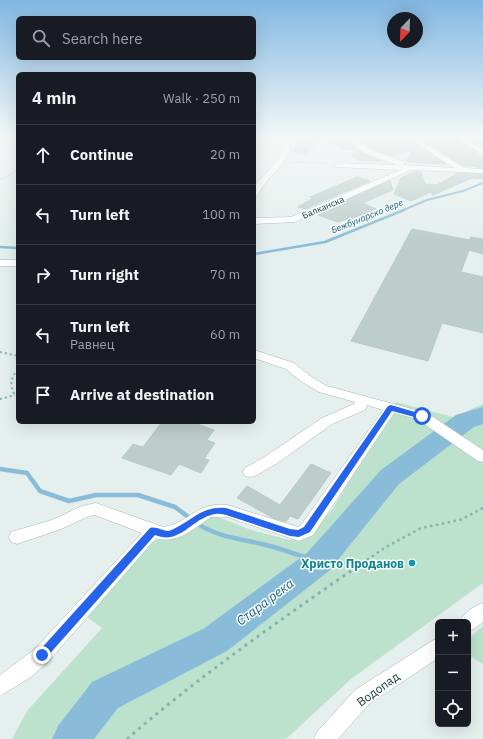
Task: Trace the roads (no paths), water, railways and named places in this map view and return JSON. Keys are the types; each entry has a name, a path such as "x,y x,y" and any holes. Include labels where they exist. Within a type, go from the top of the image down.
{"street":[{"path":"256,189 272,171"},
{"name":"Балканска","path":"256,221 292,220 402,171"},
{"path":"0,263 16,263"},
{"path":"256,355 290,366 306,379 323,389 422,416 460,440 483,457"},
{"path":"250,472 271,460 327,421 360,407 362,400"},
{"path":"17,537 56,525 87,510 96,509 163,534 176,532 207,512 216,510 226,511 299,534 307,530 391,408"},
{"path":"0,686 24,670 42,655 154,531"},
{"path":"471,621 483,611"},
{"name":"Водопад","path":"324,739 362,697 435,649"}],"waterway":[{"name":"Бежбунарско дере","path":"401,211 427,200 463,191 483,183"},
{"name":"Бежбунарско дере","path":"256,254 325,242 404,210"},
{"name":"Бежбунарско дере","path":"0,247 16,248"},
{"name":"Стара река","path":"71,739 105,695 215,640 318,562 390,477 465,421 483,415"},
{"path":"0,469 27,473 40,491 69,501 96,495 138,495 175,507 191,519"},
{"path":"196,523 221,535 272,547 311,559"},
{"name":"Стара река","path":"311,559 318,562"}],"place":[{"name":"Христо Проданов","path":"412,563"}]}
